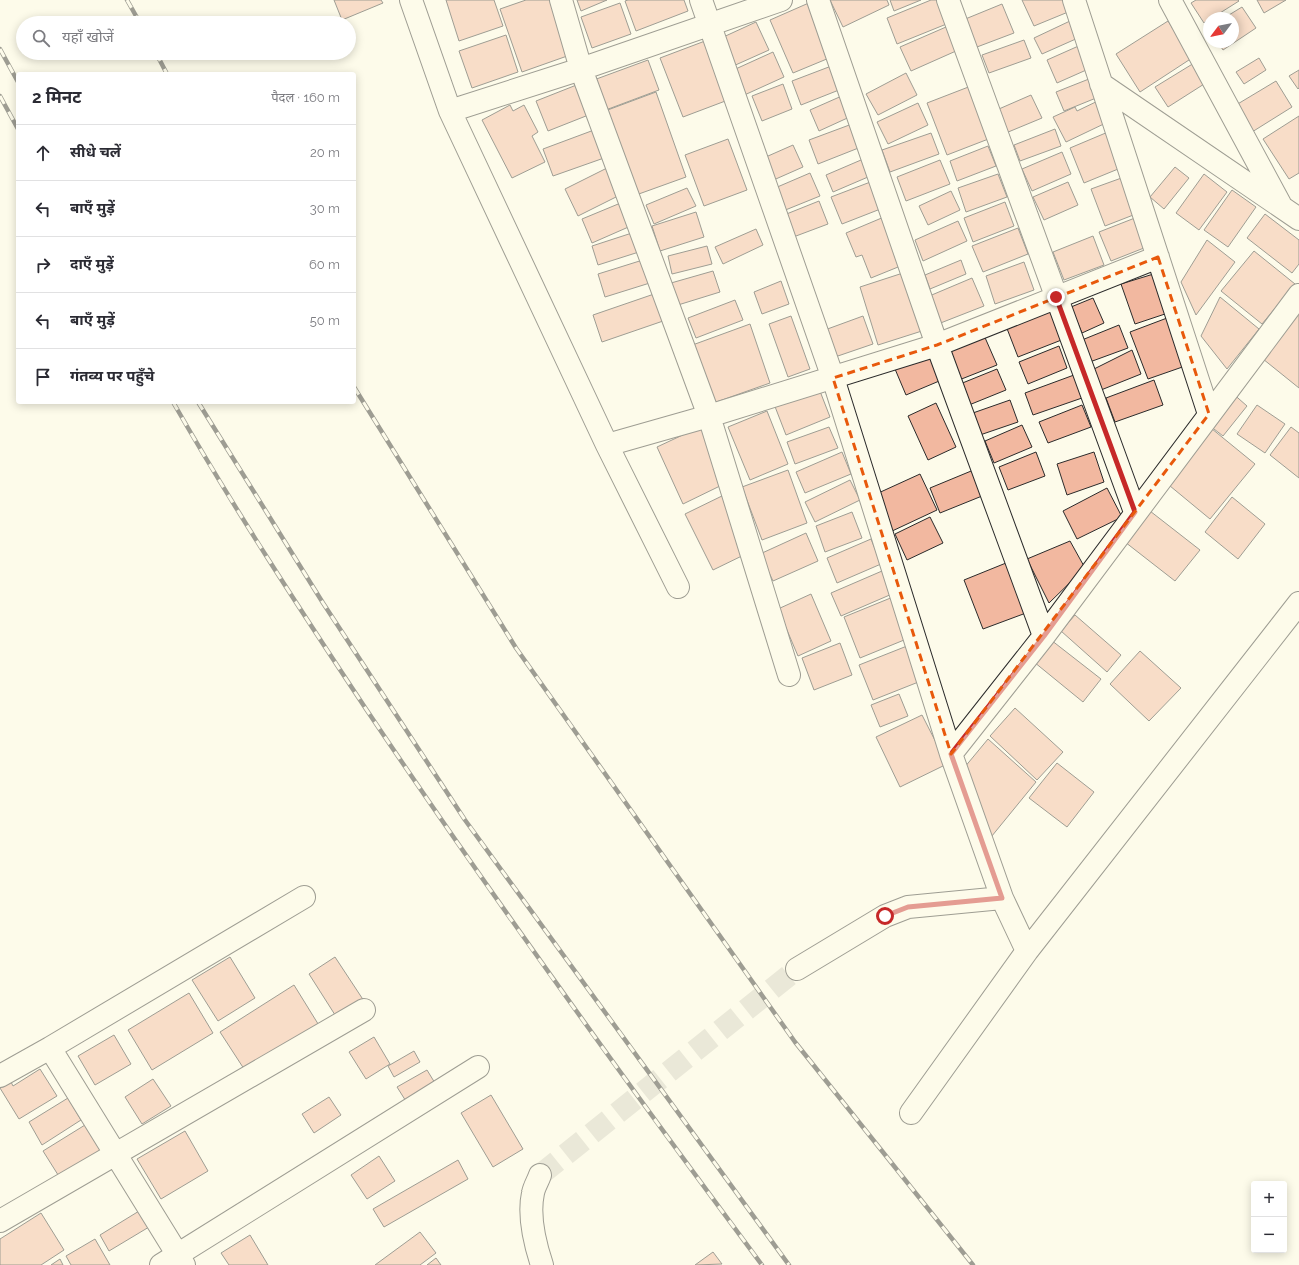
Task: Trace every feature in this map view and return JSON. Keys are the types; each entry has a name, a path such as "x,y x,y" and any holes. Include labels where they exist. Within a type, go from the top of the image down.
{"street":[{"path":"411,0 450,111 606,445 678,587"},
{"path":"561,0 581,69 709,416 789,675"},
{"path":"701,0 833,378 951,754 1002,898 1026,951"},
{"path":"450,111 581,69 781,0"},
{"path":"818,0 937,345 1044,636"},
{"path":"948,0 1135,512"},
{"path":"1074,0 1209,414"},
{"path":"1170,0 1290,213"},
{"path":"1101,84 1290,213"},
{"path":"606,445 709,416 937,345 1158,257"},
{"path":"951,754 1044,636 1135,512 1299,295"},
{"path":"912,1113 1026,951 1299,603"},
{"path":"0,1076 50,1048 304,897"},
{"path":"797,969 885,916 908,907 1002,898"},
{"path":"0,1221 364,1010"},
{"path":"50,1048 115,1154 174,1262 478,1067"},
{"path":"540,1175 533,1192 532,1210 536,1246 542,1265"}],"highlighted area":[{"path":"1158,257 1209,414 951,754 833,378 937,345"}],"building":[{"path":"334,0 381,0 383,3 352,16 340,16"},
{"path":"446,0 494,0 503,26 459,41"},
{"path":"526,0 550,0 570,55 522,72 500,9"},
{"path":"577,0 607,0 581,11"},
{"path":"684,0 688,11 636,31 625,1"},
{"path":"830,0 887,0 889,5 843,27"},
{"path":"890,0 921,0 894,11"},
{"path":"931,0 939,0 949,23 897,44 887,18"},
{"path":"1022,0 1069,0 1073,10 1034,26"},
{"path":"1196,0 1239,1 1222,12 1203,12 1203,21 1191,3"},
{"path":"1257,0 1286,0 1264,13"},
{"path":"811,2 834,56 793,73 770,20"},
{"path":"620,3 631,34 592,48 581,17"},
{"path":"1002,4 1014,33 969,50 958,22"},
{"path":"1242,7 1256,28 1239,39 1239,12 1234,12"},
{"path":"1070,21 1078,38 1042,54 1034,38"},
{"path":"1168,21 1192,58 1140,92 1116,54"},
{"path":"756,22 769,50 731,67 719,39"},
{"path":"946,27 956,51 911,71 900,47"},
{"path":"506,35 518,72 472,88 459,51"},
{"path":"1024,40 1031,58 989,73 982,55"},
{"path":"705,41 728,100 683,117 660,58"},
{"path":"1083,44 1093,67 1057,83 1047,60"},
{"path":"773,52 784,77 740,97 729,72"},
{"path":"1259,58 1266,70 1244,84 1236,72"},
{"path":"648,60 659,90 603,111 591,81"},
{"path":"1199,60 1212,79 1168,107 1155,87"},
{"path":"834,65 844,88 801,105 792,81"},
{"path":"1299,70 1299,88 1298,89 1289,76"},
{"path":"906,73 917,95 878,115 866,94"},
{"path":"1094,77 1101,96 1064,111 1056,92"},
{"path":"1276,81 1292,107 1252,132 1236,105"},
{"path":"579,84 591,114 548,131 536,101"},
{"path":"783,84 792,109 762,121 752,96"},
{"path":"971,86 991,138 947,155 927,103"},
{"path":"656,92 686,177 636,195 605,111"},
{"path":"844,95 854,115 819,131 810,110"},
{"path":"1031,95 1042,118 1001,135 992,112"},
{"path":"1104,98 1110,121 1066,142 1053,117 1075,107 1077,111"},
{"path":"918,103 928,125 888,144 877,122"},
{"path":"510,105 513,111 524,105 538,132 532,136 545,162 512,178 482,120"},
{"path":"1299,116 1299,173 1289,179 1263,139"},
{"path":"852,124 861,147 818,164 809,140"},
{"path":"1055,129 1061,146 1020,161 1014,145"},
{"path":"594,130 604,158 553,176 543,149"},
{"path":"1108,132 1123,167 1084,183 1070,148"},
{"path":"931,133 939,154 890,172 882,150"},
{"path":"728,139 747,190 704,206 685,155"},
{"path":"793,145 803,167 769,182 759,160"},
{"path":"988,146 996,166 957,181 950,161"},
{"path":"1062,152 1071,174 1032,191 1022,169"},
{"path":"868,157 875,174 833,192 826,175"},
{"path":"940,160 950,184 906,201 897,177"},
{"path":"609,167 622,194 578,216 565,189"},
{"path":"1175,167 1189,178 1164,209 1150,197"},
{"path":"810,173 820,196 778,213 768,191"},
{"path":"998,174 1007,197 966,212 958,188"},
{"path":"1204,174 1227,192 1199,230 1176,213"},
{"path":"1127,176 1141,212 1105,226 1091,189"},
{"path":"873,181 883,208 842,224 831,197"},
{"path":"1068,182 1078,205 1044,220 1033,197"},
{"path":"687,188 696,206 654,224 646,205"},
{"path":"1232,190 1256,207 1228,247 1204,230"},
{"path":"951,191 960,210 928,225 919,206"},
{"path":"819,201 828,224 788,239 779,217"},
{"path":"623,202 633,225 592,243 582,219"},
{"path":"1005,202 1014,226 973,242 964,218"},
{"path":"696,212 704,237 660,251 652,226"},
{"path":"1265,214 1299,240 1299,264 1292,273 1247,238"},
{"path":"1140,216 1149,246 1111,261 1099,232"},
{"path":"884,217 903,265 871,278 862,255 856,257 846,233"},
{"path":"958,221 967,241 923,261 915,240"},
{"path":"1018,228 1028,254 983,272 972,246"},
{"path":"756,229 763,245 723,264 715,247"},
{"path":"635,232 642,251 598,265 592,246"},
{"path":"1093,236 1104,265 1064,280 1053,252"},
{"path":"1207,240 1235,262 1196,315 1181,282"},
{"path":"707,246 712,264 672,274 668,256"},
{"path":"1254,251 1295,284 1262,324 1221,291"},
{"path":"646,259 653,282 605,297 598,274"},
{"path":"961,260 966,274 930,289 925,275"},
{"path":"1024,262 1034,290 995,304 986,276"},
{"path":"713,271 720,292 678,305 671,283"},
{"path":"906,272 925,330 878,345 860,287"},
{"path":"1160,272 1174,311 1135,324 1121,284"},
{"path":"972,278 984,306 938,324 927,297"},
{"path":"781,281 789,304 762,314 754,292"},
{"path":"657,293 666,320 602,342 593,315"},
{"path":"1220,297 1259,329 1227,369 1201,336"},
{"path":"1093,298 1104,323 1082,333 1071,307"},
{"path":"735,300 743,320 696,338 688,318"},
{"path":"1051,308 1064,339 1018,357 1006,326"},
{"path":"1299,312 1299,388 1263,359"},
{"path":"1175,315 1191,364 1148,379 1130,332"},
{"path":"791,316 810,369 788,377 769,324"},
{"path":"863,316 873,344 832,358 822,331"},
{"path":"750,324 770,383 708,405 687,347"},
{"path":"1119,325 1128,348 1087,363 1077,342"},
{"path":"983,333 997,365 959,380 946,348"},
{"path":"1059,346 1067,368 1028,384 1019,362"},
{"path":"1132,350 1141,374 1101,390 1094,369"},
{"path":"933,352 944,379 906,395 895,369"},
{"path":"997,369 1006,390 969,405 960,384"},
{"path":"1074,375 1082,398 1033,415 1025,393"},
{"path":"1154,380 1163,405 1115,422 1106,398"},
{"path":"818,386 830,417 786,435 774,404"},
{"path":"1230,391 1247,406 1223,436 1205,422"},
{"path":"1010,400 1018,422 977,436 970,414"},
{"path":"936,403 956,447 928,460 908,416"},
{"path":"1082,405 1091,427 1048,443 1039,422"},
{"path":"1257,405 1285,424 1265,453 1237,434"},
{"path":"767,411 788,464 750,480 728,427"},
{"path":"1206,424 1255,464 1210,519 1164,481"},
{"path":"704,425 722,485 683,504 657,447"},
{"path":"1022,425 1032,447 994,463 985,441"},
{"path":"829,427 838,448 795,464 787,442"},
{"path":"1291,427 1299,433 1299,478 1270,455"},
{"path":"842,452 851,474 805,493 796,472"},
{"path":"1036,452 1045,476 1008,490 999,467"},
{"path":"1094,452 1104,482 1067,495 1057,464"},
{"path":"976,469 987,494 940,513 930,488"},
{"path":"788,470 807,523 762,540 742,487"},
{"path":"920,474 937,510 890,532 874,495"},
{"path":"850,480 860,500 815,522 805,502"},
{"path":"1107,488 1122,517 1077,539 1063,511"},
{"path":"726,494 750,552 713,570 685,514"},
{"path":"1232,497 1265,524 1238,559 1205,532"},
{"path":"1150,511 1200,550 1175,581 1125,542"},
{"path":"852,512 862,538 825,552 816,526"},
{"path":"930,517 943,543 907,560 895,534"},
{"path":"806,533 818,561 773,581 760,554"},
{"path":"871,539 881,564 837,583 827,558"},
{"path":"1070,541 1085,568 1049,603 1027,559"},
{"path":"1006,563 1026,613 983,629 964,580"},
{"path":"882,571 892,594 841,616 831,593"},
{"path":"811,594 831,641 798,656 778,609"},
{"path":"893,597 909,638 860,658 844,617"},
{"path":"1075,615 1121,655 1107,672 1061,631"},
{"path":"1051,640 1101,679 1083,702 1034,662"},
{"path":"840,643 852,675 814,690 802,658"},
{"path":"907,646 921,681 873,700 859,665"},
{"path":"1140,651 1181,688 1149,721 1110,684"},
{"path":"899,694 908,716 880,727 871,705"},
{"path":"1015,708 1063,752 1037,780 990,736"},
{"path":"922,715 947,764 900,787 876,737"},
{"path":"988,739 1036,782 987,842 964,768"},
{"path":"1057,763 1094,792 1067,827 1029,798"},
{"path":"230,957 255,998 218,1021 192,980"},
{"path":"335,957 364,1001 337,1018 309,974"},
{"path":"294,985 320,1027 246,1072 220,1032"},
{"path":"189,993 213,1033 152,1070 128,1030"},
{"path":"114,1035 131,1064 95,1085 78,1056"},
{"path":"374,1037 390,1064 366,1079 349,1052"},
{"path":"414,1051 420,1062 394,1077 388,1066"},
{"path":"40,1069 57,1096 19,1119 0,1088 11,1082 13,1086"},
{"path":"427,1070 438,1088 409,1106 397,1087"},
{"path":"153,1079 171,1106 142,1124 125,1097"},
{"path":"491,1095 523,1149 493,1167 461,1113"},
{"path":"329,1097 341,1115 314,1133 302,1114"},
{"path":"68,1098 81,1120 42,1145 29,1122"},
{"path":"85,1125 102,1153 60,1178 43,1151"},
{"path":"185,1131 208,1171 161,1199 137,1159"},
{"path":"379,1156 395,1181 367,1199 351,1175"},
{"path":"458,1160 468,1179 384,1227 373,1209"},
{"path":"144,1208 154,1224 109,1251 100,1235"},
{"path":"41,1213 64,1250 41,1265 0,1265 0,1239"},
{"path":"420,1232 436,1253 420,1265 375,1265"},
{"path":"250,1235 268,1265 229,1265 221,1253"},
{"path":"95,1239 110,1265 71,1265 66,1256"},
{"path":"713,1252 722,1264 695,1265"},
{"path":"436,1258 441,1265 427,1265"},
{"path":"60,1259 63,1265 51,1265"}],"tunnel":[{"path":"540,1175 797,969"}],"railway":[{"path":"127,0 136,16"},
{"path":"0,49 16,78"},
{"path":"160,60 166,72"},
{"path":"0,96 16,125"},
{"path":"356,390 516,648 795,1042 973,1265"},
{"path":"174,404 267,557 414,780 561,989 762,1265"},
{"path":"199,404 323,603 465,820 789,1265"}],"route":[{"path":"885,916 908,907 1002,898 951,754 1044,636 1135,512 1056,297"}]}
